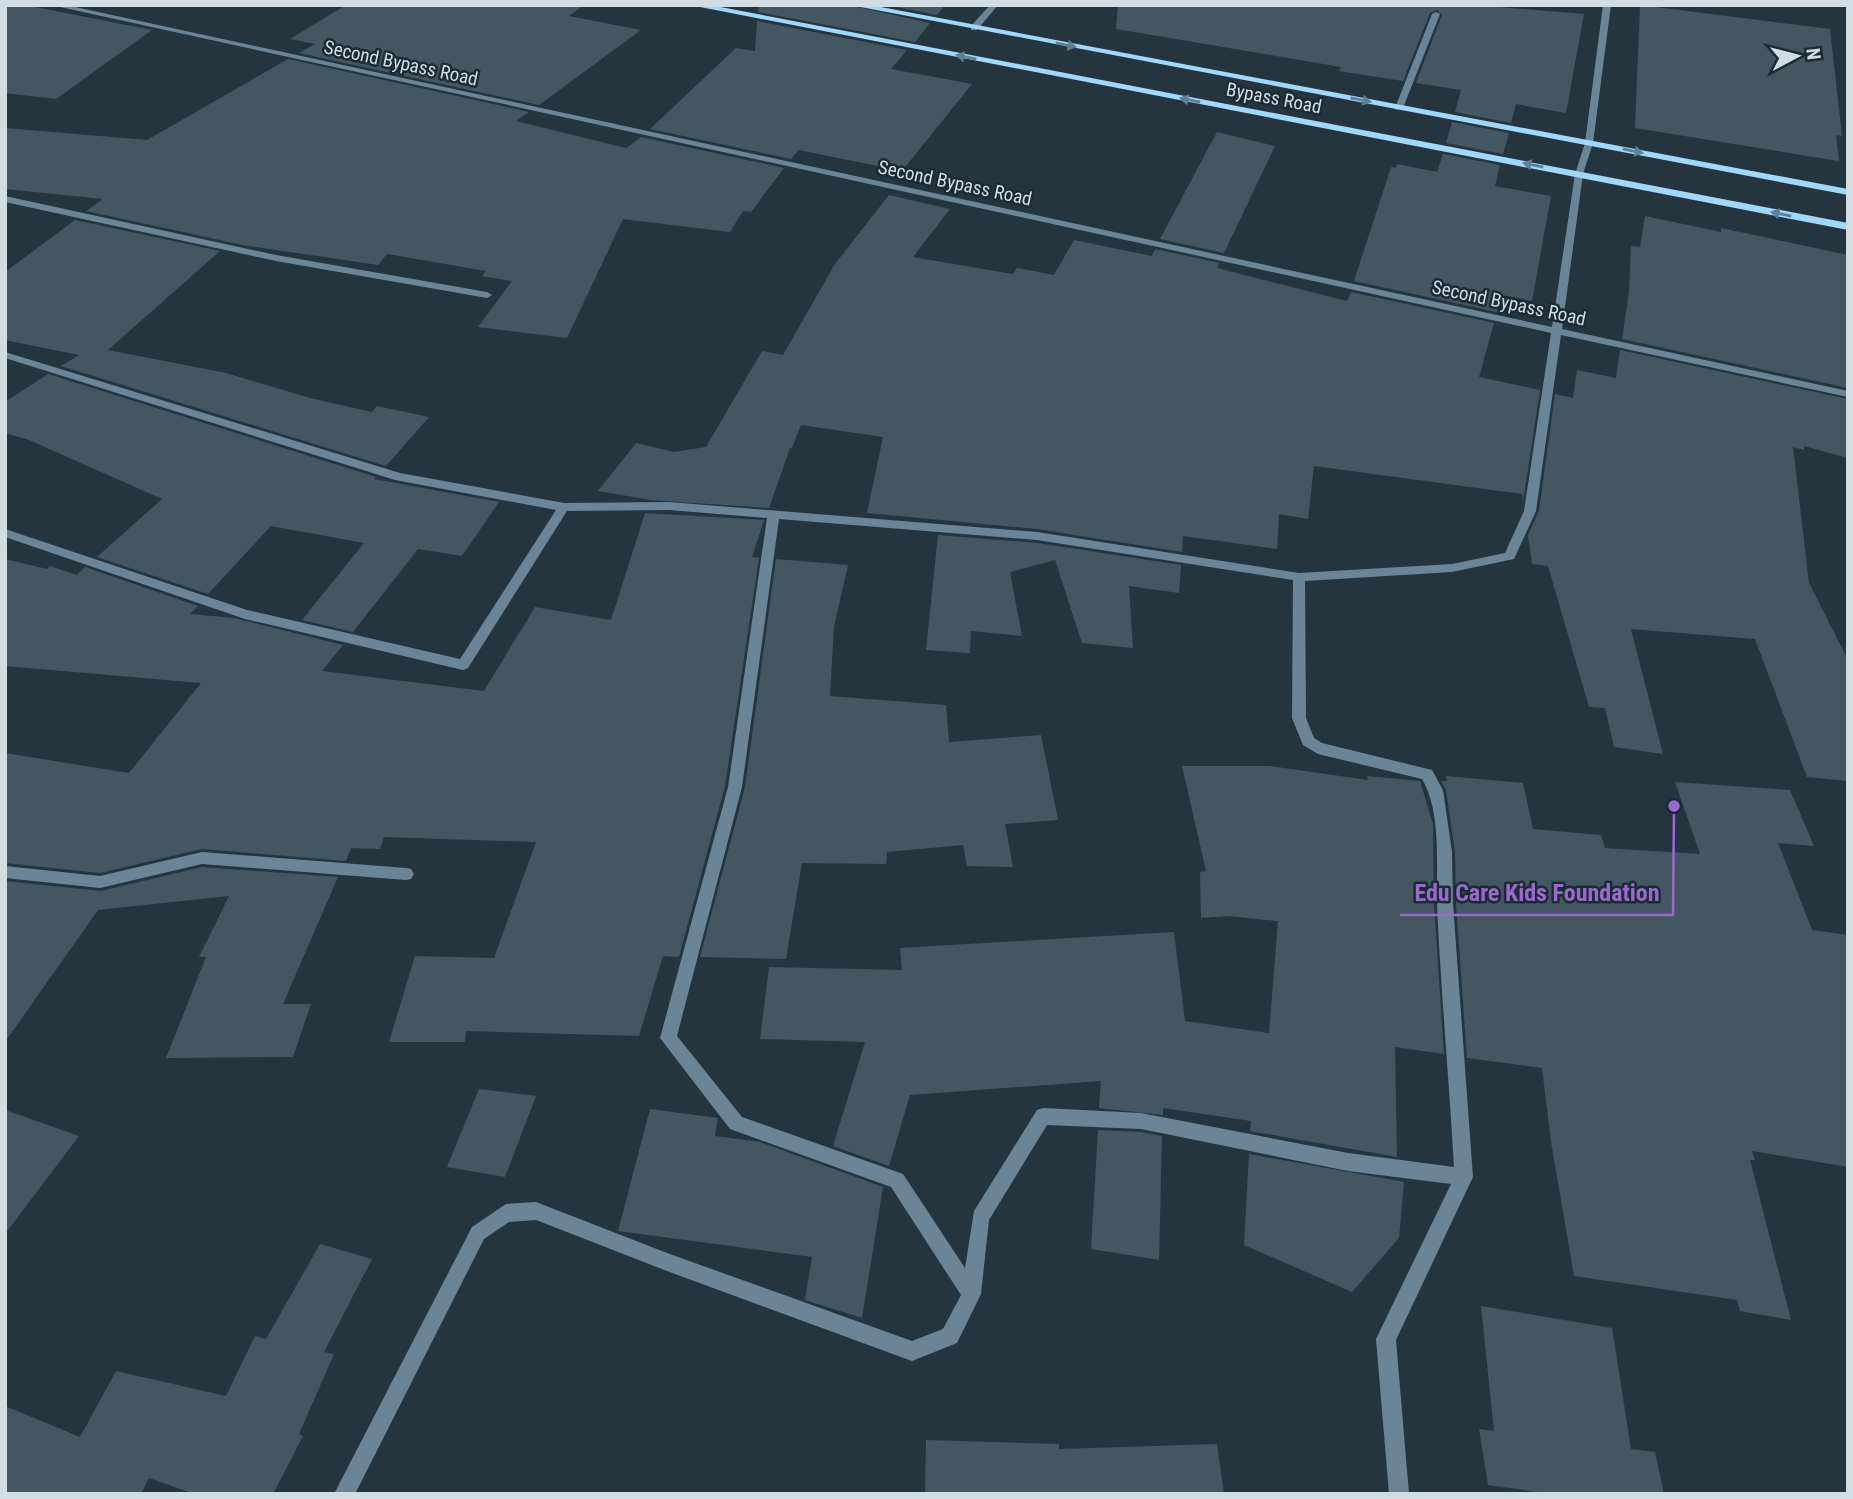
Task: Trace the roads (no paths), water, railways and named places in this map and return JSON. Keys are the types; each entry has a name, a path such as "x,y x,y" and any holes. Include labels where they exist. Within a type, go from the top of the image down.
{"main road":[{"name":"Bypass Road","path":"694,5 1848,227"},
{"name":"Bypass Road","path":"854,5 1848,192"}],"street":[{"name":"Second Bypass Road","path":"55,5 1848,394"},
{"path":"974,28 994,5"},
{"path":"5,355 399,477 564,507 669,506 1037,537 1299,577 1452,568 1510,556 1530,511 1579,174 1589,143 1607,5"},
{"path":"1399,108 1436,14"},
{"path":"5,199 276,258 487,295"},
{"path":"5,533 245,614 463,665 564,507"},
{"path":"774,514 735,787 668,1038 736,1123 898,1180 972,1294"},
{"path":"1299,577 1299,718 1308,741 1318,748 1427,774 1436,790 1445,852 1445,904 1464,1177 1385,1339 1399,1494"},
{"path":"5,872 100,881 201,858 406,874"},
{"path":"344,1494 478,1233 506,1213 536,1211 655,1258 912,1350 950,1336 972,1294 980,1217 1043,1116 1140,1121 1348,1161 1464,1177"}],"place":[{"name":"Edu Care Kids Foundation","path":"1674,806"}]}
